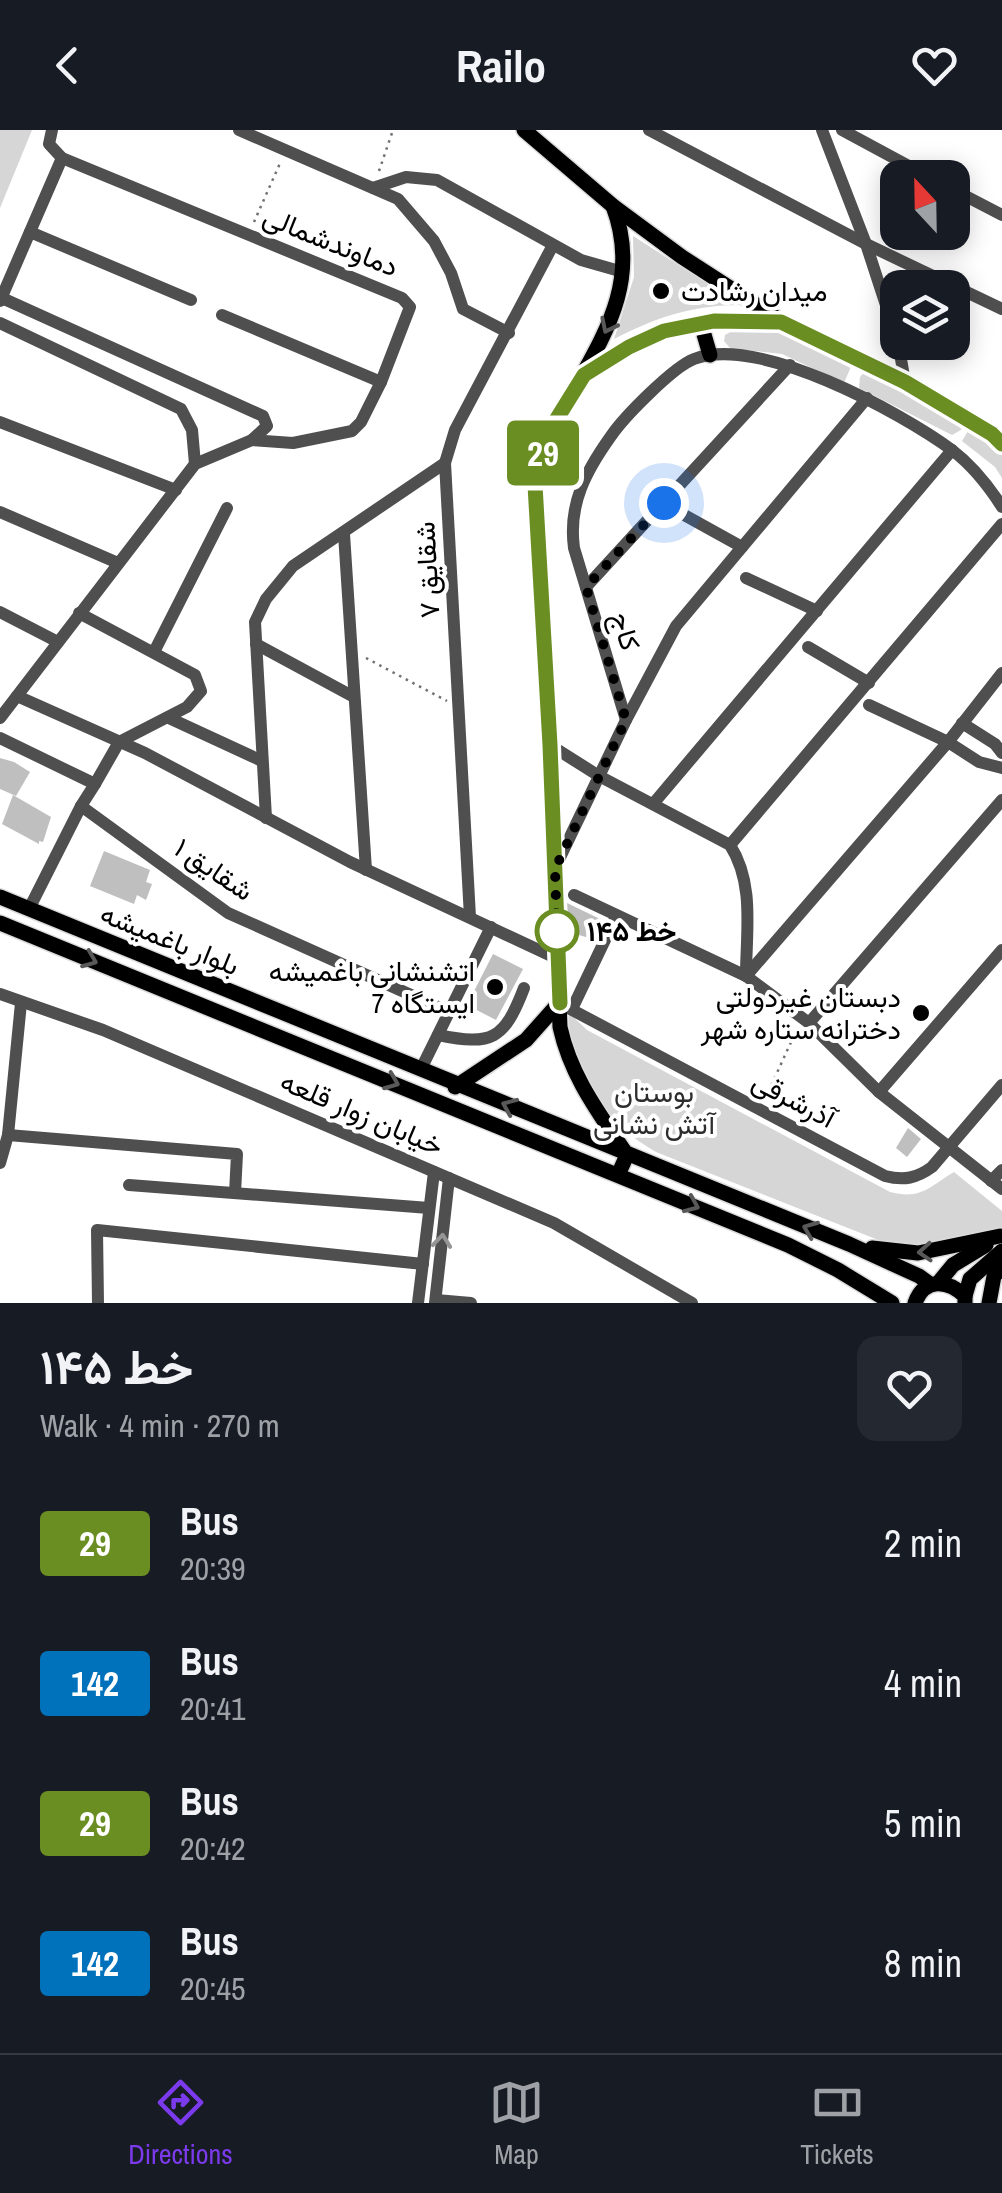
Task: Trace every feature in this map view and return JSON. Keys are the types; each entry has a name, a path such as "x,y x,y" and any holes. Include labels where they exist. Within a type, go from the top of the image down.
{"main road":[{"path":"524,130 612,206 682,257 781,322 905,382 992,434 1002,444"},
{"path":"612,206 623,238 618,304 584,375 548,433 535,485 566,1054 583,1090 627,1154 618,1175"},
{"path":"584,375 664,331 700,324 781,322"},
{"path":"700,324 710,355"},
{"name":"بلوار باغمیشه","path":"0,897 849,1244 934,1283 954,1286 965,1300"},
{"name":"بلوار باغمیشه","path":"0,924 788,1246 892,1303"},
{"path":"446,1104 456,1084 526,1040 566,1006"},
{"path":"849,1244 918,1254 1001,1241"},
{"path":"915,1303 916,1297 952,1265 1001,1241"},
{"path":"965,1300 970,1279 1001,1241"},
{"path":"988,1303 994,1276 1002,1268"}],"street":[{"path":"52,130 49,144 62,158 1,300 263,416 267,426 252,440"},
{"path":"239,130 398,200 434,241 452,273 462,308 509,333"},
{"path":"650,130 866,244 1002,309"},
{"path":"822,130 880,287"},
{"path":"842,130 898,160"},
{"name":"دماوندشمالی","path":"62,158 408,302 409,312 380,382 361,422 352,431 293,443 252,440 194,464"},
{"path":"372,188 406,177 437,180 581,260 623,272"},
{"path":"970,198 1002,215"},
{"path":"30,232 190,300"},
{"name":"شقایق ۷","path":"470,917 445,463 455,430 554,245"},
{"path":"222,314 380,382"},
{"path":"0,324 181,409 192,430 194,464 0,718"},
{"path":"710,355 779,360 867,398 952,450 984,479 1002,507"},
{"name":"کاج","path":"626,720 571,526 586,472 616,429 690,360 710,355"},
{"path":"901,360 905,382"},
{"path":"586,587 790,365"},
{"path":"555,869 676,626 867,398"},
{"path":"0,422 176,490"},
{"path":"653,804 952,450"},
{"path":"266,818 255,622 266,598 293,566 445,463"},
{"path":"154,652 227,508"},
{"path":"677,511 742,547"},
{"path":"0,512 118,563"},
{"path":"730,845 1002,524"},
{"path":"344,534 366,870"},
{"path":"746,578 817,611"},
{"path":"0,612 58,642"},
{"path":"30,909 81,806 116,748 169,718 201,690 195,674 80,613"},
{"path":"256,644 354,697"},
{"path":"808,646 869,682"},
{"path":"746,976 948,742 1002,672"},
{"path":"16,696 116,748 181,771 366,870 558,958"},
{"path":"868,705 948,742 979,762 1002,768"},
{"path":"169,718 262,761"},
{"path":"962,723 1002,753"},
{"path":"0,738 95,784"},
{"path":"550,745 730,845 740,861 747,893 746,976"},
{"path":"805,1020 1002,800"},
{"name":"شقایق ۱","path":"81,806 228,913 449,1012"},
{"path":"574,895 746,976 805,1020 880,1092 997,1185 1002,1170"},
{"path":"566,1006 616,917"},
{"path":"421,1069 491,927"},
{"path":"880,1092 1002,950"},
{"path":"438,1035 473,1042 490,1037 505,1027 524,988"},
{"name":"خیابان زوار قلعه","path":"0,994 103,1030 554,1223 692,1303"},
{"path":"0,1163 8,1135 21,1003"},
{"name":"آذرشرقی","path":"566,1006 898,1180 922,1175 1002,1085"},
{"path":"0,1060 15,1062"},
{"path":"8,1135 237,1154 235,1193"},
{"path":"418,1303 434,1172"},
{"path":"450,1178 436,1302 471,1303"},
{"path":"129,1185 429,1208"},
{"path":"98,1303 97,1230 423,1264"}],"path":[{"path":"372,188 392,130"},
{"path":"248,234 285,150"},
{"path":"352,651 460,708"},
{"path":"760,1109 805,1020"}],"green space":[{"path":"0,130 32,130 0,208"},
{"path":"633,236 741,305 676,314 614,339 634,277"},
{"path":"741,326 783,328 852,364 844,383 782,354 730,348 724,341 725,335"},
{"path":"866,370 963,423 961,430 952,435 859,388 860,377"},
{"path":"971,426 1002,448 1002,478 995,467 962,441"},
{"name":"بوستان آتش نشانی","path":"569,1013 587,1030 890,1192 917,1193 954,1172 1002,1211 1002,1227 931,1248 896,1247 656,1152 621,1127 593,1094 574,1056"}],"building":[{"path":"0,758 30,772 16,796 0,789"},
{"path":"13,795 51,817 43,842 39,844 2,824"},
{"path":"104,851 150,870 146,882 152,884 146,900 137,895 134,904 90,886"},
{"path":"567,903 598,918 593,939 568,932"},
{"name":"اتشنشانی باغمیشه ایستگاه 7","path":"493,954 523,969 496,1020 467,1005"},
{"path":"908,1128 921,1139 907,1157 896,1148"}],"bus line":[{"name":"29","path":"560,1003 535,485 548,433 584,375 664,331 714,321 781,322 905,382 992,434 1002,444"}],"place":[{"name":"میدان رشادت","path":"661,291"},
{"name":"خط ۱۴۵","path":"557,931"},
{"name":"اتشنشانی باغمیشه ایستگاه 7","path":"495,987"},
{"name":"دبستان غیردولتی دخترانه ستاره شهر","path":"921,1013"}],"route":[{"path":"557,931 555,869 626,720 586,587 664,503"}]}
